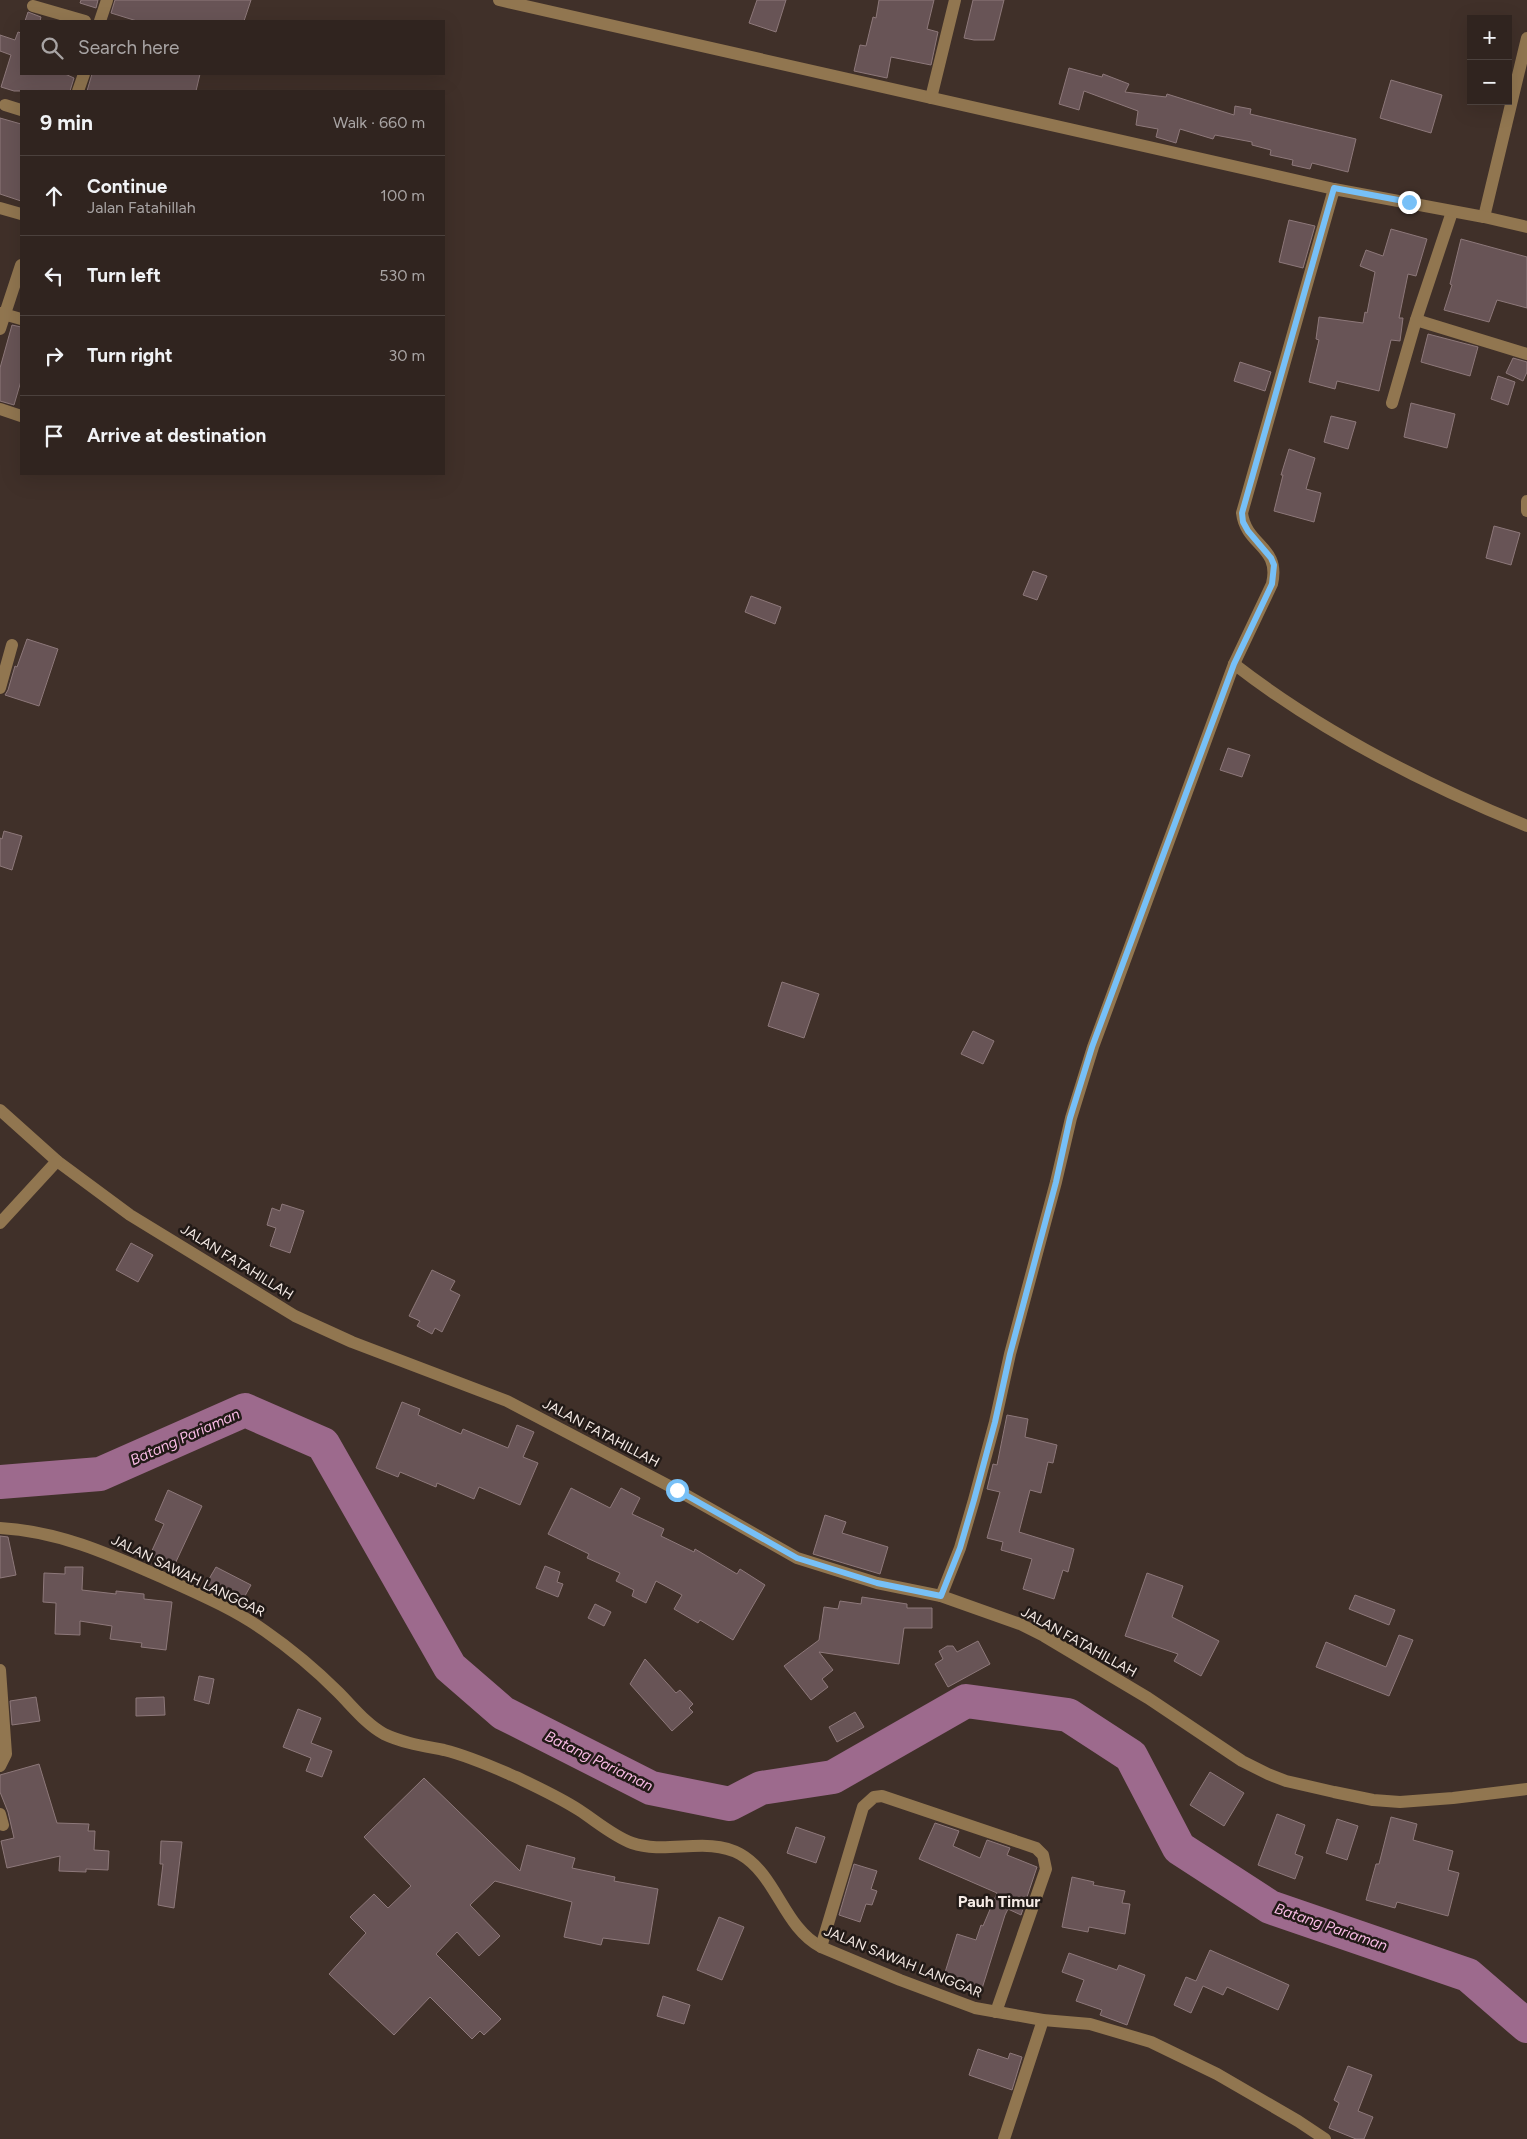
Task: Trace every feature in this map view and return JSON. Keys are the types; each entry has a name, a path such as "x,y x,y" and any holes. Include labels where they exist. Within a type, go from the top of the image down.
{"street":[{"path":"100,20 107,0"},
{"path":"500,0 1334,188 1527,227"},
{"path":"931,98 955,0"},
{"path":"33,6 82,20"},
{"path":"1484,217 1527,38"},
{"path":"78,90 84,75"},
{"path":"5,105 20,110"},
{"path":"941,1596 960,1548 974,1500 995,1422 1010,1354 1056,1182 1070,1118 1092,1047 1234,664 1272,584 1275,572 1271,558 1246,527 1242,513 1334,188"},
{"path":"0,208 20,214"},
{"path":"1392,403 1416,320 1452,212"},
{"path":"0,329 2,313 20,268"},
{"path":"2,313 20,320"},
{"path":"1416,320 1527,354"},
{"path":"0,409 20,416"},
{"path":"1527,501 1527,511"},
{"path":"0,688 12,645"},
{"path":"1234,664 1265,688 1321,724 1409,773 1462,800 1527,826"},
{"name":"JALAN FATAHILLAH","path":"0,1110 57,1161 130,1215 295,1316 352,1342 508,1401 677,1490 797,1558 877,1583 941,1596 1000,1616 1044,1636 1148,1698 1242,1761 1286,1781 1366,1799 1400,1802 1527,1789"},
{"path":"0,1222 57,1161"},
{"name":"JALAN SAWAH LANGGAR","path":"0,1528 45,1533 85,1544 107,1552 191,1591 264,1630 318,1673 355,1711 382,1733 473,1759 515,1777 576,1808 630,1842 654,1848 706,1847 738,1852 760,1871 799,1929 813,1943 821,1947 957,2002 996,2012 1043,2020 1090,2024 1150,2042 1217,2074 1298,2121 1324,2139"},
{"path":"0,1670 6,1754 0,1766"},
{"path":"821,1947 864,1807 874,1797 882,1796 1036,1848 1043,1855 1046,1869 996,2012"},
{"path":"1004,2139 1043,2020"}],"building":[{"path":"81,0 98,0 96,8 80,3"},
{"path":"115,0 251,0 244,20 134,20 111,13"},
{"path":"757,0 786,0 776,32 749,23"},
{"path":"879,0 934,0 927,29 938,32 931,65 891,57 887,78 854,71 860,45 866,46 873,17 876,18"},
{"path":"973,0 1004,0 994,40 964,38"},
{"path":"28,12 41,17 40,20 25,20"},
{"path":"18,32 20,33 20,75 67,75 74,78 70,90 14,91 1,87 11,55 0,51 0,35 15,40"},
{"path":"1069,68 1102,77 1103,74 1129,84 1125,92 1166,97 1167,94 1234,115 1235,106 1251,109 1250,114 1356,139 1348,172 1312,163 1310,169 1292,165 1293,160 1270,155 1271,150 1252,145 1252,142 1215,135 1213,139 1180,129 1176,143 1156,137 1158,129 1136,125 1138,111 1084,91 1079,110 1059,104"},
{"path":"92,75 200,75 196,90 87,90"},
{"path":"1391,80 1442,95 1431,133 1380,118"},
{"path":"0,118 20,124 20,201 0,194"},
{"path":"1289,220 1315,226 1303,268 1279,262"},
{"path":"1391,229 1427,239 1416,276 1408,274 1399,318 1403,318 1400,341 1391,340 1379,391 1337,381 1335,389 1309,382 1319,340 1316,339 1319,317 1363,323 1365,312 1367,313 1375,272 1360,266 1366,250 1383,256"},
{"path":"1461,239 1527,257 1527,308 1497,300 1489,322 1444,310 1452,285 1450,284"},
{"path":"12,325 20,327 20,384 14,405 0,401 0,368"},
{"path":"1428,334 1478,347 1470,376 1421,362"},
{"path":"1513,358 1527,362 1527,372 1523,381 1506,373"},
{"path":"1240,362 1271,372 1265,391 1234,381"},
{"path":"1498,376 1515,382 1508,405 1491,399"},
{"path":"1411,403 1455,414 1447,448 1404,437"},
{"path":"1331,416 1356,422 1348,449 1324,442"},
{"path":"1289,449 1315,458 1306,489 1321,493 1314,522 1274,511 1283,475 1281,475"},
{"path":"1494,526 1520,533 1511,565 1486,558"},
{"path":"1033,571 1047,576 1037,600 1023,595"},
{"path":"751,596 781,607 775,624 745,612"},
{"path":"27,639 58,649 39,706 5,695"},
{"path":"1228,748 1250,755 1242,777 1220,770"},
{"path":"4,831 22,836 12,870 0,866 0,838 2,839"},
{"path":"782,982 819,994 804,1038 768,1026"},
{"path":"973,1031 994,1041 983,1064 961,1054"},
{"path":"282,1204 304,1211 290,1253 270,1246 276,1228 267,1225 272,1208 280,1211"},
{"path":"131,1243 153,1255 138,1282 116,1270"},
{"path":"432,1270 455,1281 450,1290 460,1295 442,1332 435,1328 432,1334 417,1326 420,1321 409,1316"},
{"path":"402,1402 420,1409 418,1415 461,1434 463,1429 508,1448 517,1425 534,1432 523,1457 538,1463 520,1505 479,1487 474,1499 437,1483 436,1487 400,1472 398,1477 376,1468"},
{"path":"1007,1415 1028,1419 1025,1437 1057,1445 1053,1463 1048,1462 1041,1493 1030,1490 1019,1532 1074,1549 1068,1572 1063,1570 1054,1599 1023,1589 1032,1559 1001,1550 1003,1542 987,1538 1000,1492 987,1489 993,1464 997,1465"},
{"path":"571,1488 610,1508 621,1488 640,1498 632,1514 664,1529 661,1536 694,1552 695,1549 737,1574 740,1569 765,1585 733,1640 700,1620 698,1623 674,1609 682,1595 656,1581 646,1603 632,1596 634,1590 616,1581 620,1573 587,1558 589,1554 548,1534"},
{"path":"168,1490 202,1506 174,1566 150,1555 164,1524 155,1520"},
{"path":"825,1515 846,1522 842,1533 888,1547 880,1574 813,1554"},
{"path":"0,1536 8,1537 16,1575 0,1578"},
{"path":"545,1566 560,1572 557,1582 563,1584 558,1597 536,1588"},
{"path":"65,1567 83,1567 82,1590 116,1594 116,1591 144,1594 144,1599 172,1602 166,1650 141,1647 142,1643 110,1639 112,1626 80,1621 80,1635 55,1634 56,1603 43,1602 44,1573 65,1574"},
{"path":"216,1567 251,1585 241,1603 206,1584"},
{"path":"1147,1573 1183,1586 1172,1617 1219,1641 1201,1676 1174,1661 1178,1654 1125,1636"},
{"path":"1355,1595 1395,1610 1389,1625 1349,1609"},
{"path":"862,1597 907,1604 907,1608 932,1608 932,1628 904,1628 899,1664 819,1652 833,1670 822,1679 828,1687 811,1700 784,1666 819,1640 824,1607 838,1609 840,1601 861,1604"},
{"path":"595,1604 611,1612 604,1626 588,1618"},
{"path":"1399,1635 1413,1640 1389,1696 1316,1667 1326,1642 1386,1667"},
{"path":"978,1641 990,1664 948,1687 935,1664 943,1659 939,1651 947,1646 953,1646 957,1652"},
{"path":"645,1659 676,1693 680,1690 693,1704 689,1708 693,1712 672,1731 630,1684"},
{"path":"199,1676 214,1679 209,1704 194,1700"},
{"path":"36,1697 40,1721 12,1725 10,1701"},
{"path":"164,1697 165,1715 136,1716 136,1698"},
{"path":"298,1709 321,1718 311,1743 332,1751 322,1777 306,1771 311,1758 283,1747"},
{"path":"855,1712 864,1727 837,1742 829,1727"},
{"path":"39,1764 57,1823 89,1824 88,1831 95,1831 94,1850 109,1851 108,1870 86,1869 86,1872 59,1871 60,1856 7,1868 1,1841 14,1838 8,1812 0,1792 0,1775"},
{"path":"1210,1772 1244,1793 1224,1826 1190,1805"},
{"path":"424,1778 520,1871 527,1845 575,1858 572,1868 615,1877 614,1881 658,1889 649,1944 603,1938 601,1945 564,1937 572,1902 495,1881 470,1905 500,1936 479,1956 457,1932 436,1954 501,2019 484,2035 480,2031 472,2039 430,1997 394,2035 329,1974 366,1933 350,1917 374,1894 388,1908 411,1886 364,1837"},
{"path":"1277,1814 1305,1825 1295,1854 1303,1857 1295,1879 1258,1865"},
{"path":"1391,1817 1417,1824 1413,1840 1453,1851 1448,1870 1459,1873 1448,1916 1397,1902 1395,1908 1366,1900 1376,1864 1379,1864"},
{"path":"1337,1819 1358,1826 1347,1860 1326,1853"},
{"path":"935,1823 959,1831 953,1846 980,1858 987,1840 1010,1848 1007,1855 1037,1867 1021,1915 1008,1909 1005,1915 980,1995 942,1982 957,1934 976,1940 981,1925 983,1926 997,1893 919,1859"},
{"path":"796,1827 825,1837 816,1863 787,1853"},
{"path":"161,1841 182,1842 174,1908 158,1905 163,1864 160,1864"},
{"path":"854,1864 877,1871 871,1889 877,1891 872,1905 866,1904 860,1922 839,1915"},
{"path":"1072,1877 1094,1882 1093,1885 1125,1891 1122,1903 1130,1904 1125,1934 1089,1927 1088,1932 1062,1927"},
{"path":"719,1917 744,1927 722,1980 697,1970"},
{"path":"1210,1950 1289,1985 1278,2010 1227,1987 1223,1995 1203,1986 1191,2013 1174,2005 1186,1977 1196,1981"},
{"path":"1069,1953 1117,1970 1119,1965 1145,1975 1127,2025 1100,2015 1102,2010 1076,2001 1084,1980 1062,1972"},
{"path":"663,1996 690,2005 684,2024 657,2016"},
{"path":"978,2049 1008,2059 1010,2053 1022,2057 1012,2090 969,2075"},
{"path":"1348,2066 1372,2075 1358,2111 1373,2117 1364,2139 1356,2139 1329,2128 1339,2103 1334,2100"}],"waterway":[{"name":"Batang Pariaman","path":"0,1482 100,1474 245,1410 323,1444 450,1667 503,1713 651,1788 730,1804 761,1788 833,1777 966,1701 1068,1715 1131,1756 1179,1848 1270,1907 1468,1975 1527,2026"}],"district":[{"name":"Pauh Timur","path":"999,1901"}],"route":[{"path":"677,1490 797,1558 877,1583 941,1596 960,1548 974,1500 995,1422 1010,1354 1056,1182 1070,1118 1092,1047 1138,928 1234,664 1272,584 1275,572 1274,565 1271,558 1248,531 1243,522 1242,513 1334,188 1409,202"}]}
